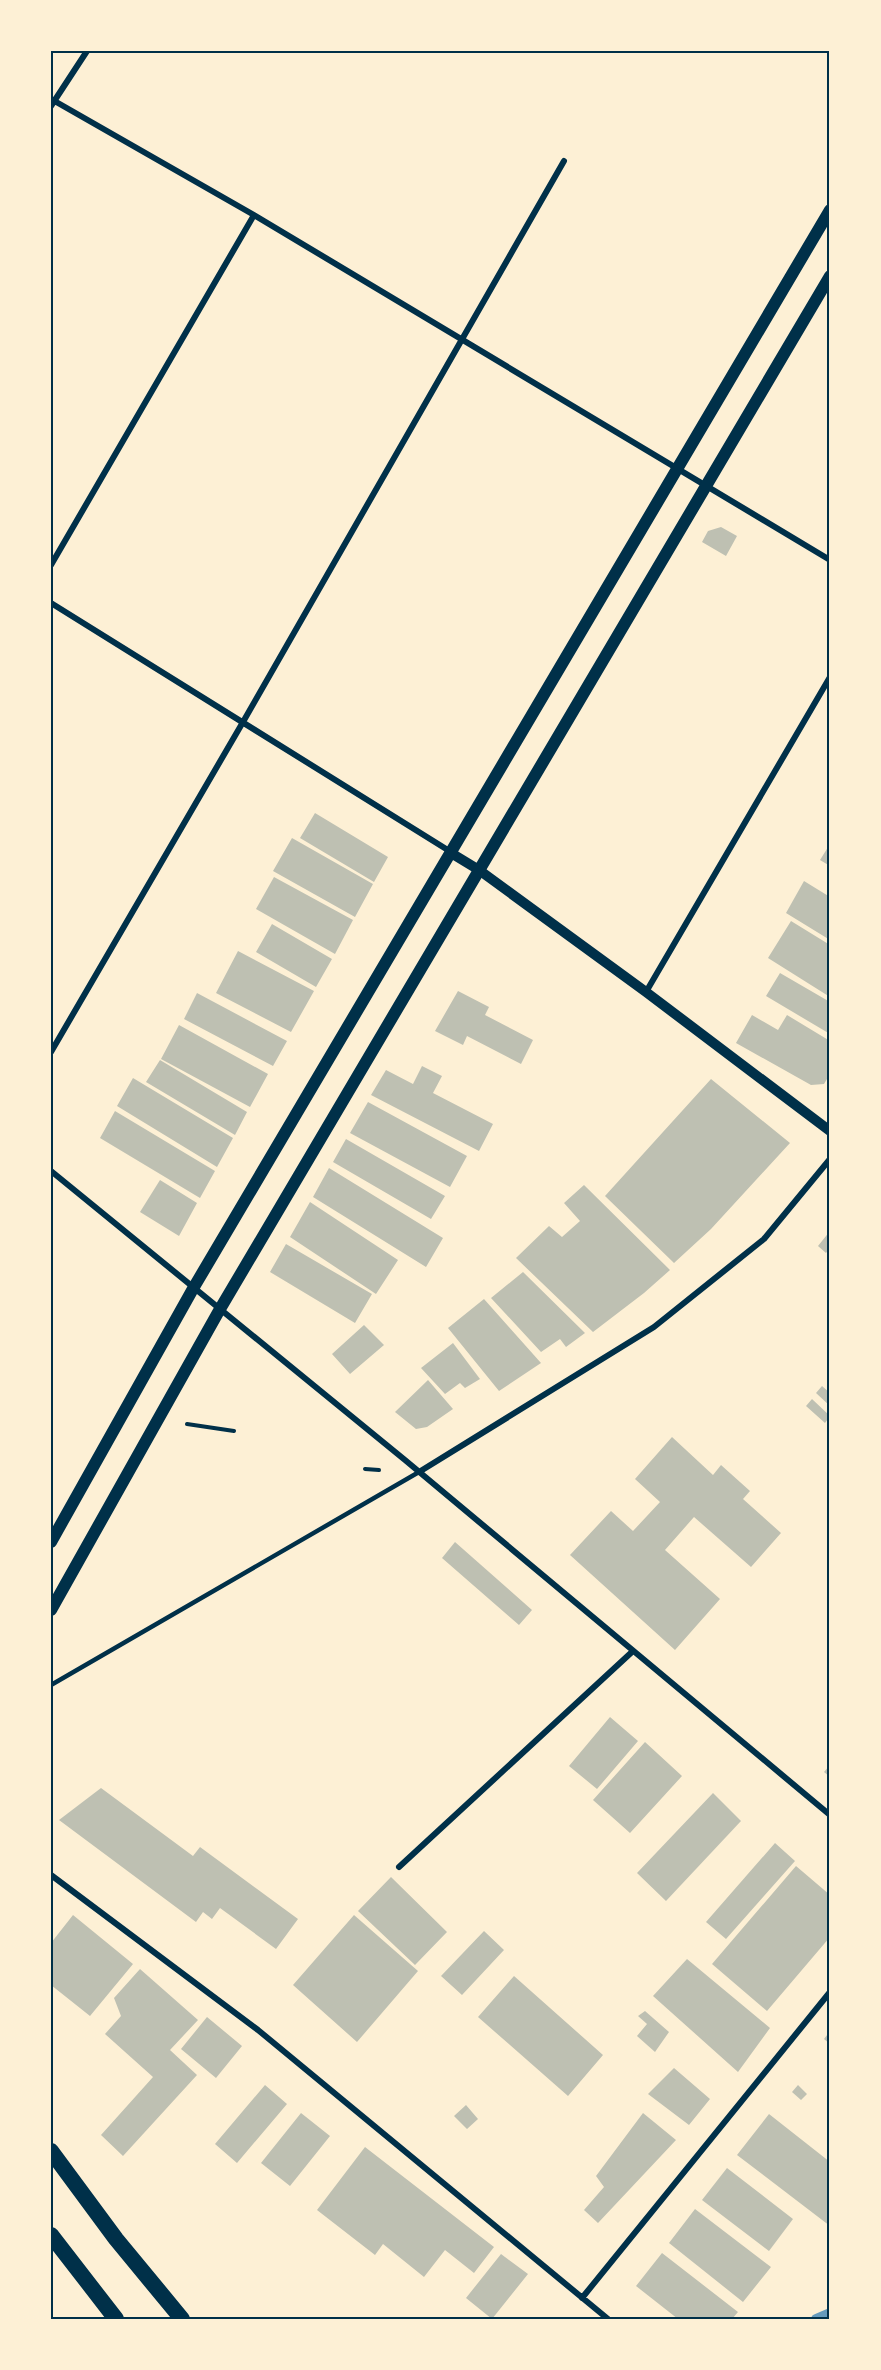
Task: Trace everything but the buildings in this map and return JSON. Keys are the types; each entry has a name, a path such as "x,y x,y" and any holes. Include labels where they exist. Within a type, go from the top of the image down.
{"highway":[{"path":"51,2151 116,2239 182,2319"},
{"path":"51,2235 116,2319"}],"main road":[{"path":"51,1542 194,1287 830,210"},
{"path":"51,1610 220,1309 830,276"}],"street":[{"path":"87,51 52,102 254,215 830,560"},
{"path":"51,1052 564,161"},
{"path":"51,565 254,215"},
{"path":"51,603 479,870 830,1131"},
{"path":"646,992 830,676"},
{"path":"419,1472 654,1327 764,1239 830,1159"},
{"path":"51,1171 419,1472 830,1815"},
{"path":"399,1867 633,1651"},
{"path":"51,1875 258,2030 608,2319"},
{"path":"582,2298 830,1992"}],"lane":[{"path":"51,1685 419,1472"}],"path":[{"path":"187,1424 234,1431"}],"waterway":[{"path":"816,2319 830,2313"}]}
